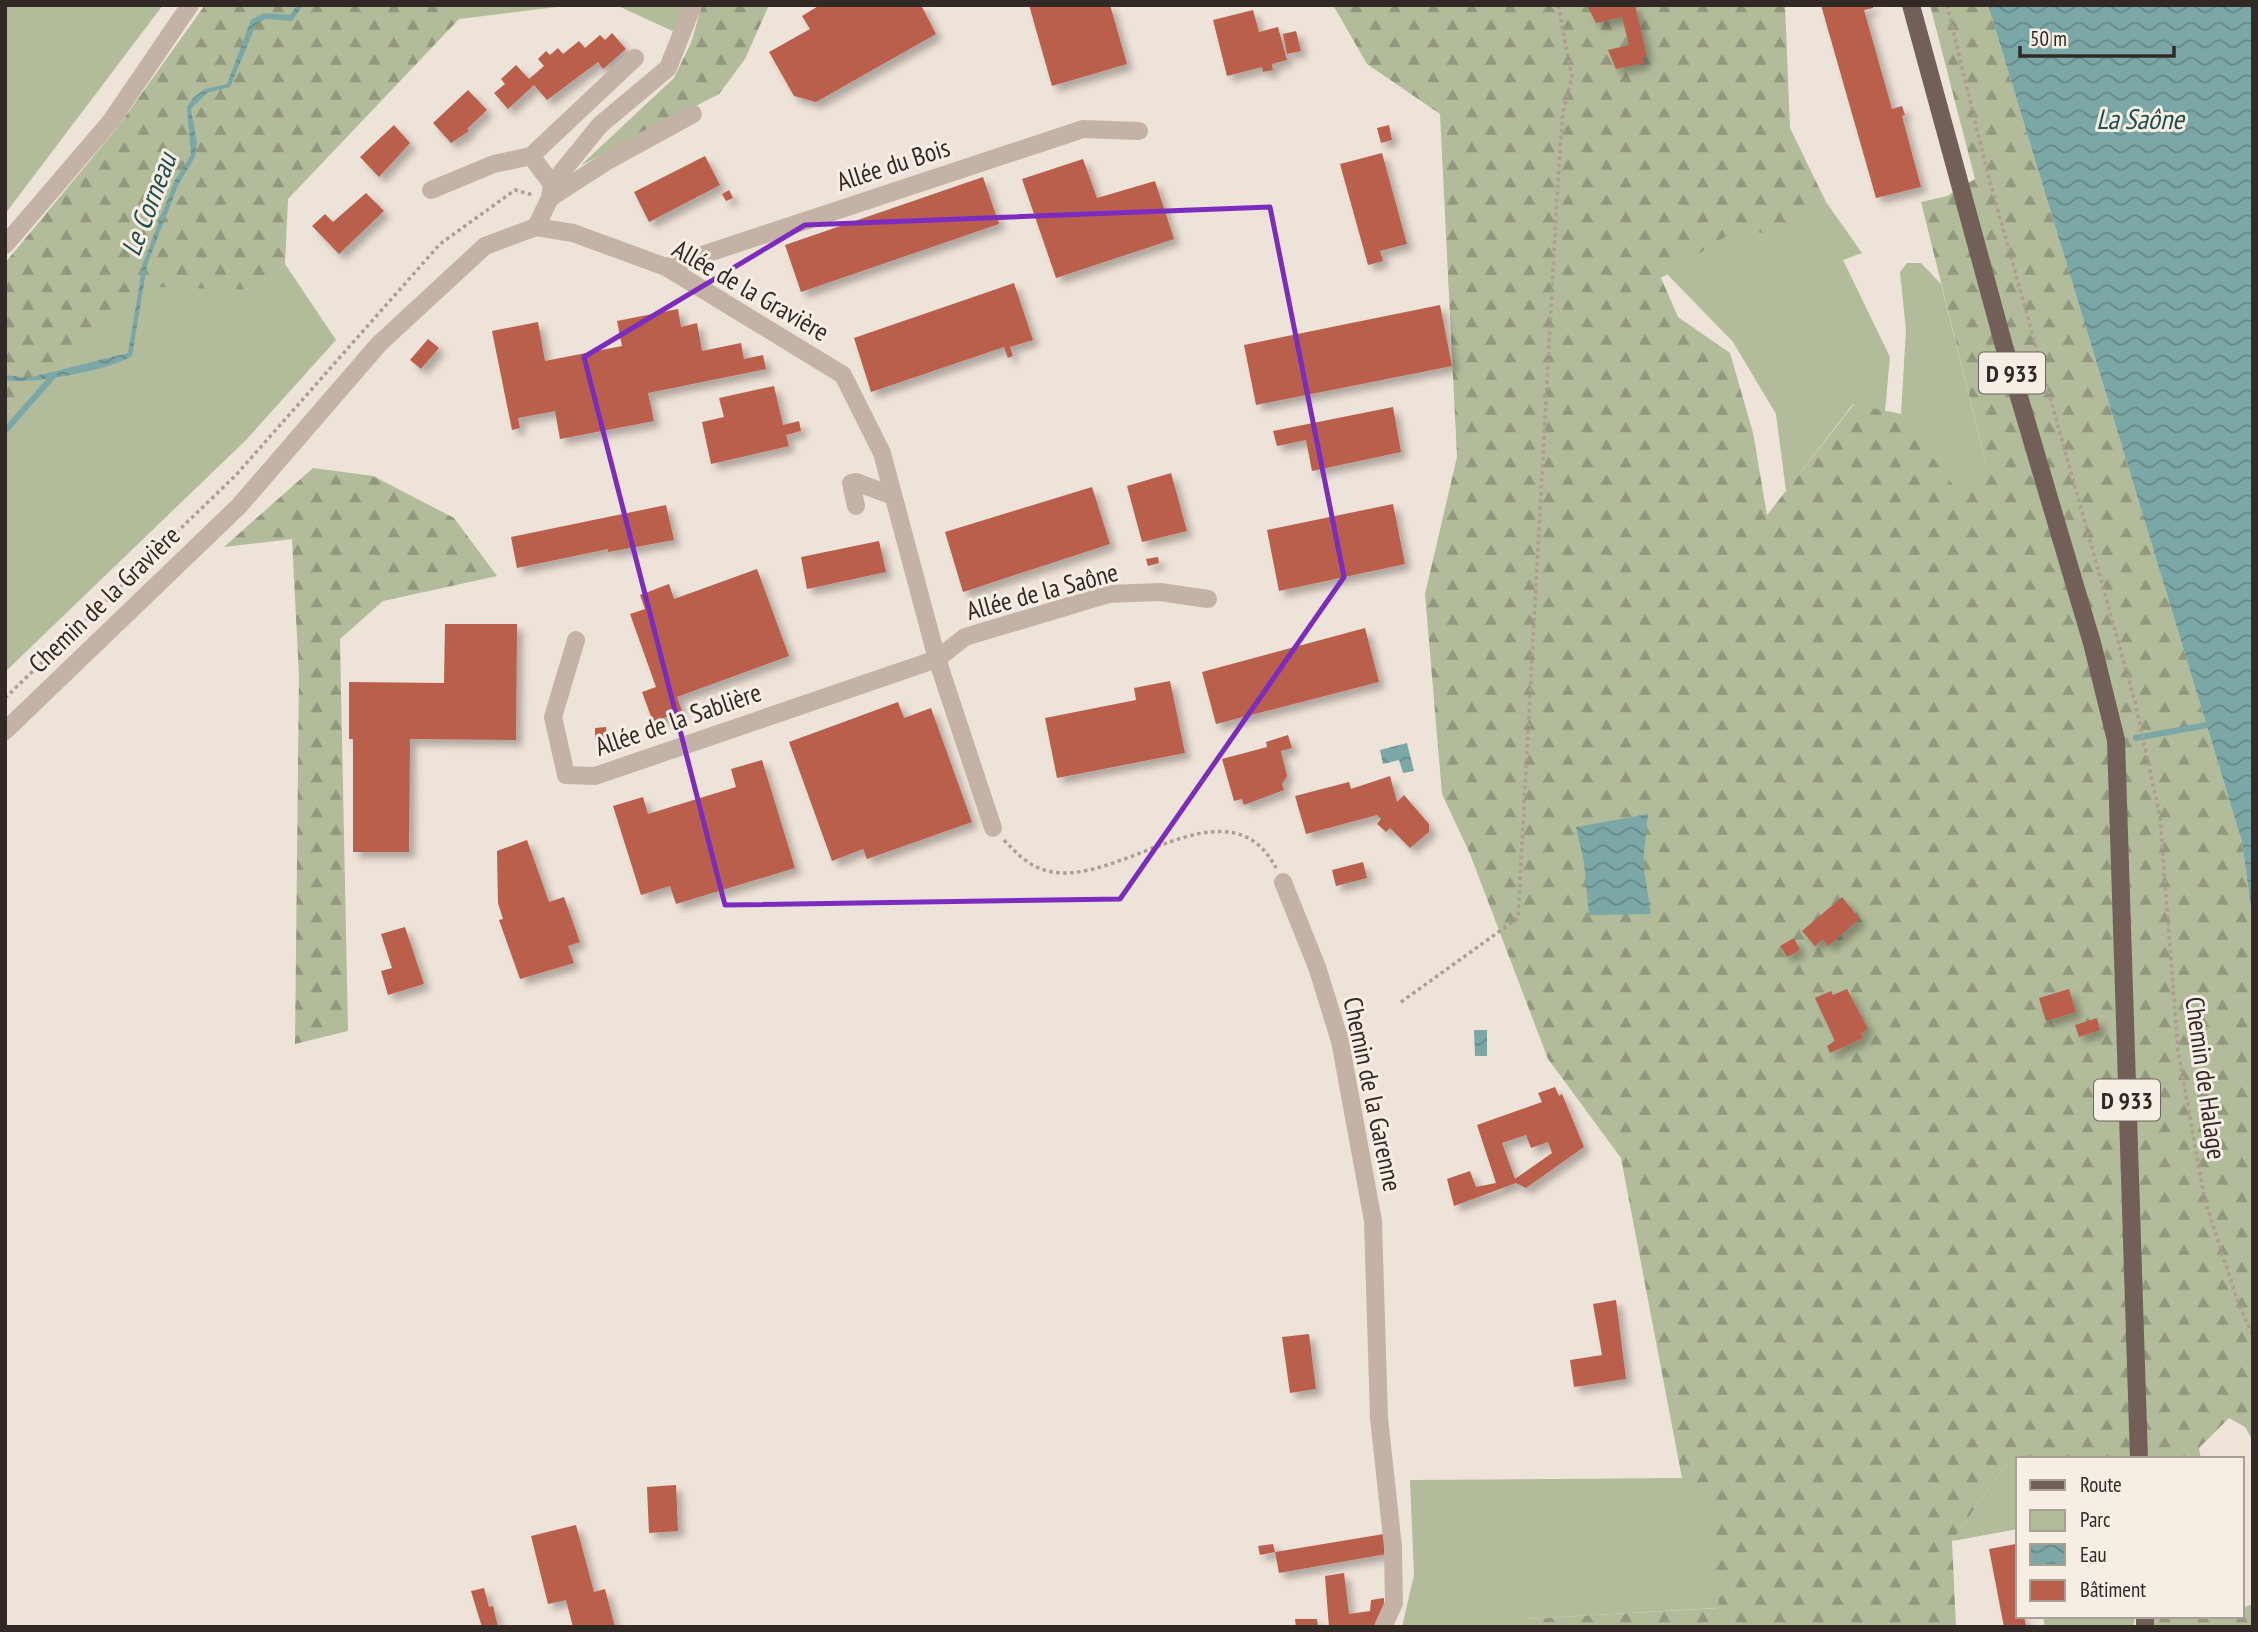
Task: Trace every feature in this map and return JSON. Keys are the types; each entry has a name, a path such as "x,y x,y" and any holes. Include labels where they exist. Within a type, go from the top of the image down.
{"main road":[{"name":"D 933","path":"1912,5 2004,346 2092,643 2116,740 2139,1457"}],"street":[{"path":"536,227 551,191 600,125 668,68 693,5"},
{"path":"5,244 111,121 186,11"},
{"path":"431,190 494,164 531,156 635,58"},
{"path":"551,191 693,114"},
{"name":"Allée du Bois","path":"666,267 1083,129 1139,131"},
{"path":"531,156 551,191"},
{"name":"Allée de la Gravière","path":"239,506 379,344 485,246 536,227 573,233 666,267 843,375 882,453 937,659"},
{"path":"856,506 850,483 856,482 893,496"},
{"name":"Chemin de la Gravière","path":"5,731 239,506"},
{"name":"Allée de la Saône","path":"937,659 965,637 1109,594 1160,592 1208,599"},
{"name":"Allée de la Sablière","path":"576,640 553,717 566,775 595,776 937,659"},
{"path":"937,659 993,828"},
{"name":"Chemin de la Garenne","path":"1283,882 1317,967 1340,1041 1373,1222 1379,1418 1393,1547 1394,1603 1383,1627"}],"path":[{"path":"1401,1002 1518,918 1558,179 1563,112 1572,77 1558,5"},
{"name":"Chemin de Halage","path":"1947,5 1987,171 2135,702 2160,817 2178,1051 2205,1201 2239,1305 2253,1336"},
{"path":"5,698 236,475 440,244 515,190 551,191"},
{"path":"993,828 1019,857 1050,872 1096,866 1199,834 1224,829 1248,838 1268,852 1283,882"}],"highlighted area":[{"path":"1270,207 1344,577 1120,899 725,905 584,357 805,225"}],"green space":[{"path":"5,5 163,5 5,214"},
{"path":"205,5 453,5 459,19 288,199 285,264 257,290 154,287 34,393 5,415 5,263 117,128"},
{"path":"453,5 572,5 459,19"},
{"path":"616,5 687,5 681,35"},
{"path":"702,5 769,5 745,59 719,94 580,166 674,78 691,43"},
{"path":"1333,5 1785,5 1790,128 1826,202 1794,232 1731,233 1661,278 1678,317 1730,353 1753,433 1767,515 1854,404 1901,414 1961,496 1986,463 1921,202 1947,196 1975,179 1930,5 1988,5 2242,842 2253,924 2253,1441 2245,1427 2229,1418 2199,1448 2201,1457 2062,1457 2058,1453 2016,1457 2016,1460 2006,1464 1952,1541 1956,1627 1518,1627 1525,1619 1719,1608 1710,1516 1682,1478 1621,1158 1548,1059 1470,854 1442,794 1425,594 1457,457 1440,114 1367,64"},
{"path":"1826,202 1862,253 1843,260 1890,357 1885,411 1853,404 1786,491 1776,414 1733,342 1667,274 1731,232 1794,232"},
{"path":"1907,263 1921,263 1941,284 1986,463 1961,497 1901,414 1906,330 1900,272"},
{"path":"285,264 336,340 246,440 5,672 5,415 34,393 154,286 256,290"},
{"path":"313,468 373,476 454,518 497,576 383,601 340,639 348,1031 295,1044 299,676 292,539 224,547"},
{"path":"2050,1417 2074,1457 2016,1457 2016,1529 1952,1541 2006,1464"},
{"path":"1682,1478 1710,1515 1732,1607 1525,1619 1518,1627 1402,1627 1414,1575 1410,1480"},
{"path":"2253,1604 2253,1627 2148,1627 2143,1618 2244,1618 2244,1607"},
{"path":"2043,1618 2135,1618 2133,1627 2045,1627"}],"water":[{"path":"297,5 303,5 292,21 265,19 256,25 230,87 207,93 191,109 197,143 195,157 179,183 147,265 132,356 107,366 70,375 5,380 5,375 28,378 128,353 143,263 175,180 191,155 187,107 193,98 205,89 227,84 251,20 264,13 290,15"},
{"name":"La Saône","path":"1988,5 2253,5 2253,924 2242,842"},
{"path":"1407,743 1414,771 1403,773 1399,760 1383,764 1380,750"},
{"path":"1648,814 1643,863 1651,914 1589,915 1584,862 1576,827"},
{"path":"1474,1030 1487,1030 1487,1056 1475,1056"}],"building":[{"path":"820,5 921,5 936,34 816,102 794,96 769,52 810,29 802,16"},
{"path":"1029,5 1110,5 1127,64 1052,86"},
{"path":"1587,5 1635,5 1647,56 1642,57 1644,63 1616,69 1608,50 1629,45 1622,17 1596,23"},
{"path":"1821,5 1873,5 1873,8 1864,10 1892,109 1902,106 1905,115 1902,116 1921,187 1876,198"},
{"path":"1253,10 1259,32 1278,27 1287,60 1272,64 1273,70 1263,72 1262,67 1227,76 1213,20"},
{"path":"1296,31 1301,51 1287,54 1283,34"},
{"path":"612,33 626,49 603,69 598,62 547,100 534,85 508,109 494,93 505,84 501,79 516,65 529,79 544,66 538,59 546,51 550,55 558,48 563,54 579,41 585,48 600,35 605,40"},
{"path":"468,90 487,110 467,129 469,131 451,143 433,123"},
{"path":"394,125 410,143 379,177 360,157"},
{"path":"1389,125 1392,140 1381,143 1377,128"},
{"path":"1382,153 1407,244 1380,251 1383,261 1368,265 1340,164"},
{"path":"705,156 720,185 649,222 634,192"},
{"path":"1083,159 1097,198 1155,181 1174,239 1056,278 1022,179"},
{"path":"983,177 999,224 801,292 785,245"},
{"path":"729,190 733,198 726,201 722,194"},
{"path":"366,193 384,211 339,254 312,226 325,214 333,222"},
{"path":"1014,283 1033,340 1010,347 1013,356 1008,358 1004,347 871,392 854,338"},
{"path":"1440,305 1452,366 1256,405 1244,345"},
{"path":"678,309 681,327 697,323 702,351 741,343 744,359 763,355 766,369 648,393 654,421 560,439 555,411 518,418 520,428 512,430 492,331 538,322 545,361 622,346 617,321"},
{"path":"428,339 439,348 421,369 410,360"},
{"path":"774,386 783,425 799,421 801,431 786,435 789,446 711,464 702,422 724,417 719,398"},
{"path":"1393,407 1401,452 1312,471 1306,440 1277,446 1273,431"},
{"path":"1171,473 1187,531 1142,542 1127,486"},
{"path":"1092,487 1110,544 963,592 945,532"},
{"path":"1393,504 1405,564 1279,591 1267,530"},
{"path":"666,505 674,540 608,552 608,549 517,568 511,537"},
{"path":"879,541 886,572 807,589 801,557"},
{"path":"1158,557 1159,563 1148,566 1146,559"},
{"path":"757,569 789,656 677,697 682,711 653,722 642,692 656,687 630,614 645,609 640,595 669,584 674,599"},
{"path":"445,624 517,624 516,740 410,739 409,852 353,852 353,739 349,739 349,682 444,683"},
{"path":"1365,628 1379,682 1216,724 1202,672"},
{"path":"1170,681 1185,753 1057,778 1045,718 1136,700 1134,688"},
{"path":"898,702 904,718 931,708 972,822 867,859 863,849 832,861 789,742"},
{"path":"606,727 607,738 595,739 595,728"},
{"path":"1288,735 1292,748 1281,751 1287,776 1282,784 1284,790 1244,805 1242,799 1234,801 1222,759 1267,747 1266,742"},
{"path":"762,760 795,868 676,904 670,886 641,895 613,806 643,797 648,814 736,787 731,769"},
{"path":"1390,776 1397,802 1404,795 1429,824 1429,832 1410,848 1390,828 1386,832 1377,824 1381,819 1377,815 1306,834 1295,796 1349,782 1351,789"},
{"path":"527,840 549,902 564,897 580,942 568,946 574,963 520,979 499,920 503,919 498,903 497,851"},
{"path":"1363,862 1367,878 1336,886 1332,870"},
{"path":"1842,897 1860,919 1828,946 1823,939 1815,946 1802,931"},
{"path":"405,927 424,984 388,995 381,971 392,968 381,934"},
{"path":"1794,938 1800,950 1787,957 1780,946"},
{"path":"1847,989 1868,1029 1861,1033 1863,1038 1830,1053 1827,1046 1835,1041 1815,998 1831,991 1833,995"},
{"path":"2069,989 2076,1012 2046,1021 2039,998"},
{"path":"2097,1018 2100,1030 2079,1037 2075,1025"},
{"path":"1555,1087 1559,1096 1562,1094 1584,1147 1526,1188 1516,1183 1454,1206 1447,1179 1470,1171 1476,1187 1496,1183 1477,1125 1542,1102 1538,1093","holes":["1526,1135 1531,1148 1548,1142 1552,1153 1515,1179 1502,1143"]},
{"path":"1616,1300 1626,1379 1574,1387 1570,1360 1602,1355 1593,1304"},
{"path":"1309,1334 1316,1389 1290,1393 1282,1337"},
{"path":"676,1485 678,1531 649,1533 647,1487"},
{"path":"576,1525 594,1592 605,1589 615,1627 573,1627 566,1600 548,1604 531,1536"},
{"path":"1384,1534 1386,1554 1279,1573 1275,1552"},
{"path":"1273,1544 1275,1552 1260,1555 1258,1546"},
{"path":"2016,1544 2016,1618 2024,1618 2026,1627 2004,1627 1989,1549"},
{"path":"1344,1573 1349,1614 1370,1611 1371,1600 1384,1598 1384,1609 1375,1627 1329,1627 1325,1576"},
{"path":"484,1588 489,1607 493,1606 498,1627 482,1627 471,1591"},
{"path":"1295,1619 1317,1619 1318,1626 1296,1627"}],"waterway":[{"path":"5,431 54,375"},
{"path":"2136,738 2207,725"}],"water label":[{"name":"Le Corneau","path":"148,204"}]}
